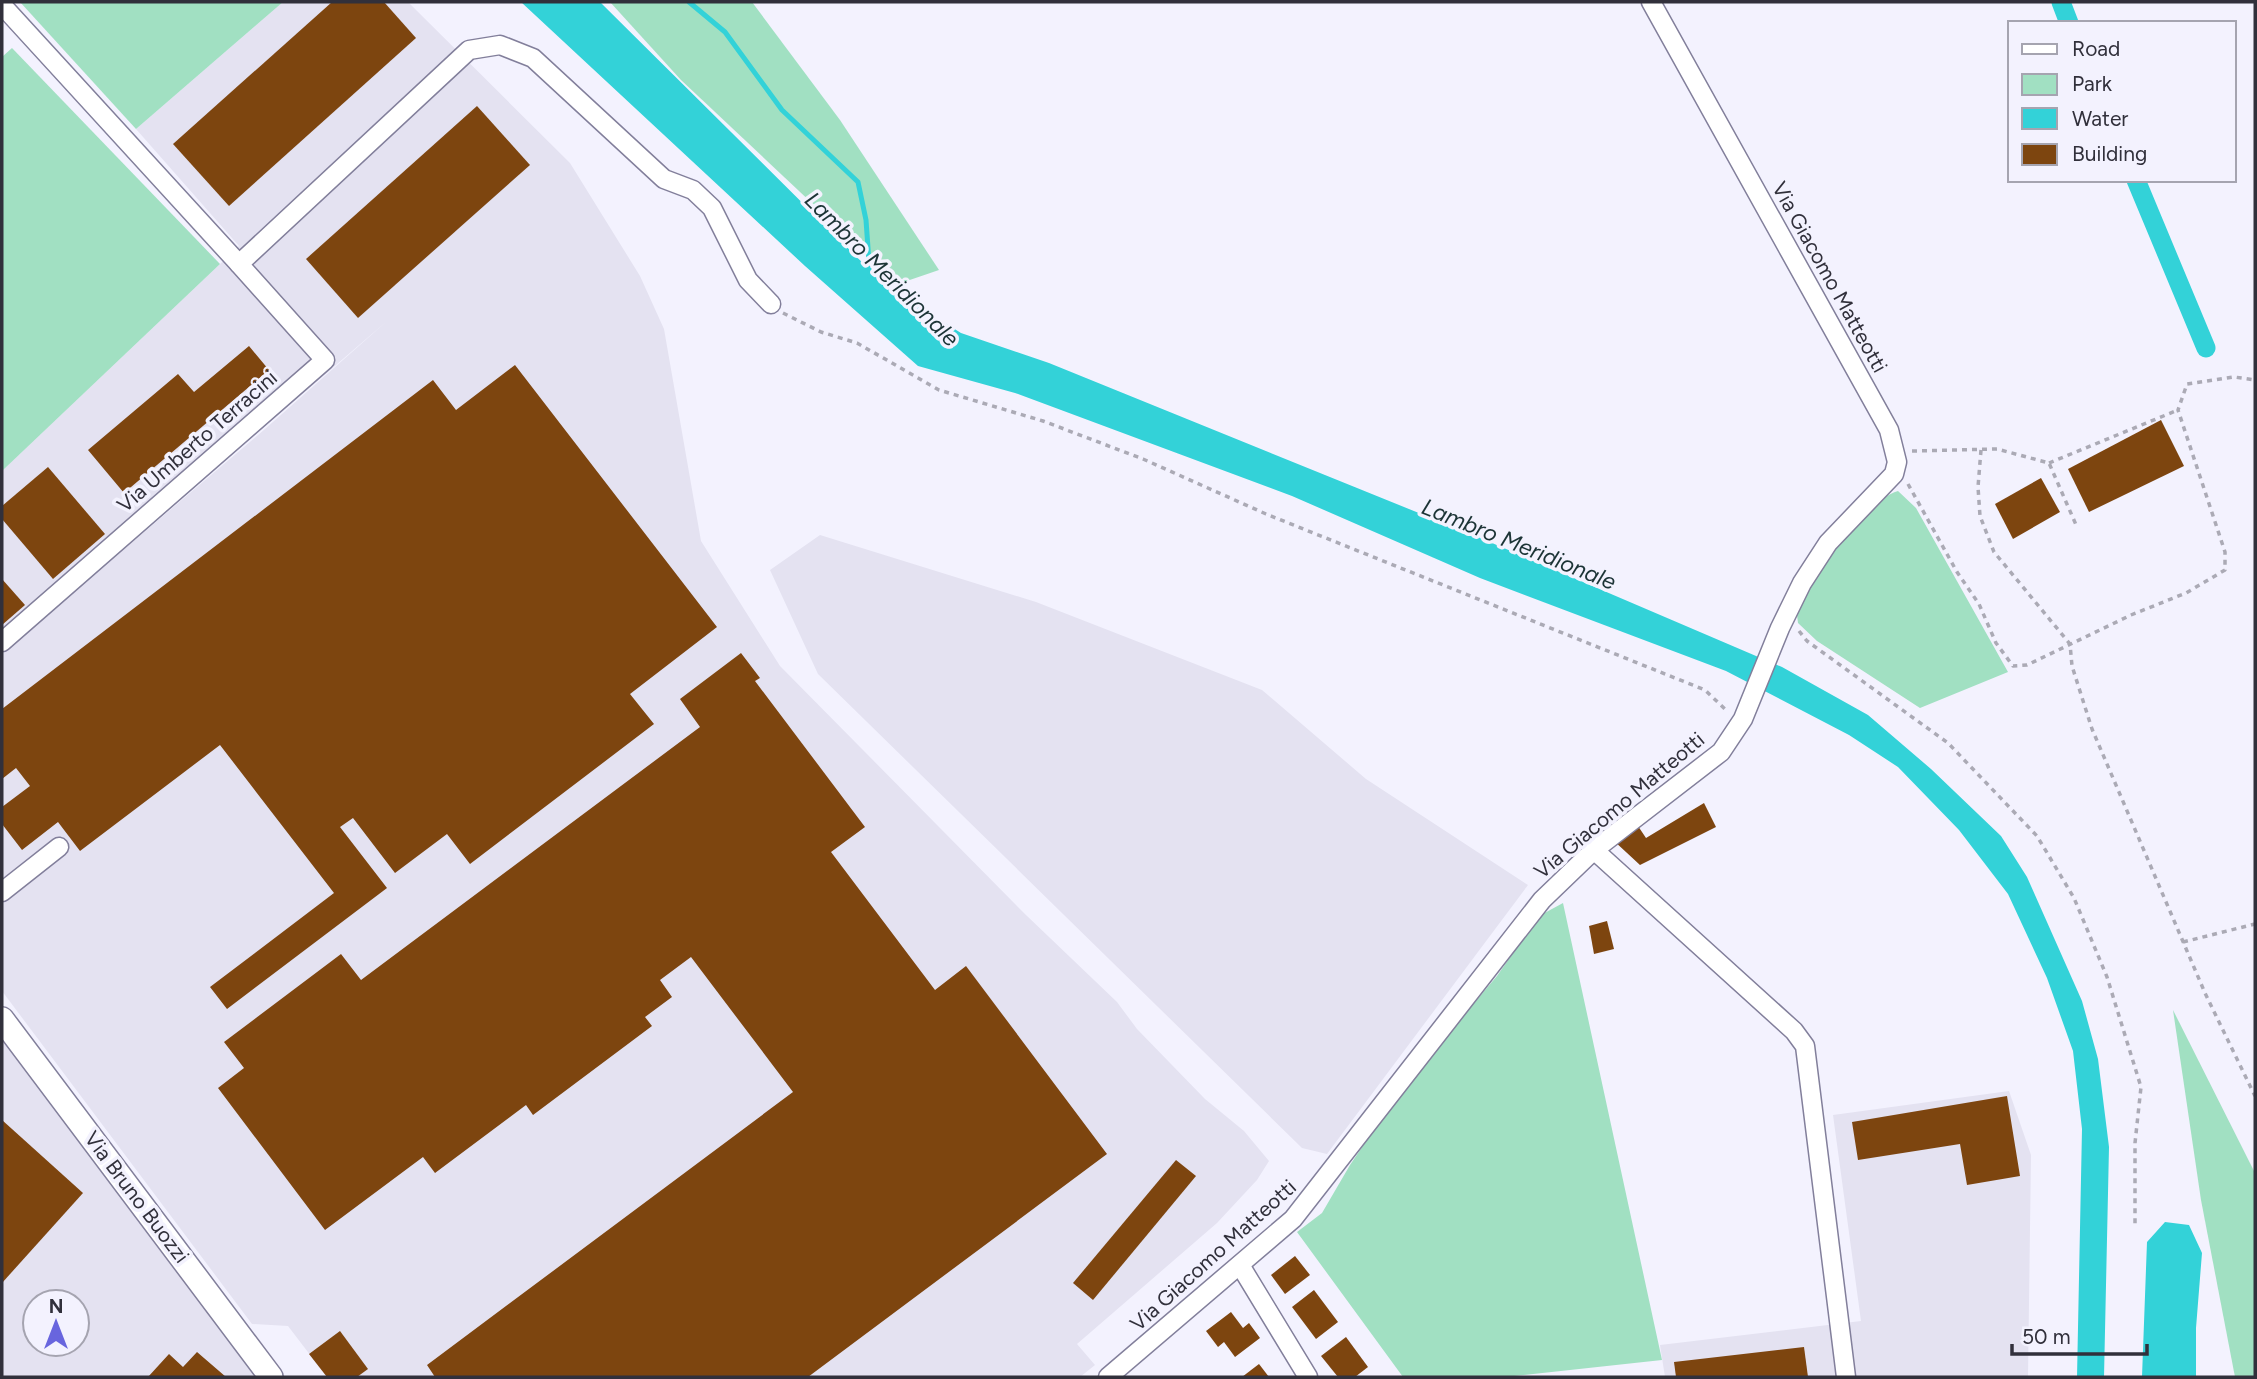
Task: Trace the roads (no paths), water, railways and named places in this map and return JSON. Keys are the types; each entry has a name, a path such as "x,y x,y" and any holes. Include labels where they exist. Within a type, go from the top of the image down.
{"main road":[{"name":"Via Bruno Buozzi","path":"2,1018 271,1377"}],"street":[{"name":"Via Giacomo Matteotti","path":"1119,1374 1293,1219 1317,1192 1542,900 1594,850 1721,752 1756,692 1786,617 1828,542 1894,474 1897,457 1889,430 1651,2"},
{"name":"Via Umberto Terracini","path":"2,5 326,360 2,642"},
{"path":"239,264 456,60 469,50 500,46 533,58 664,179 693,190 712,208 748,280 771,304"},
{"path":"2,892 59,847"},
{"path":"1594,850 1794,1031 1805,1046 1846,1377"},
{"path":"1240,1265 1308,1377"}],"water":[{"path":"521,2 600,2 887,287 961,333 1049,363 1478,537 1782,667 1868,715 1931,769 2001,836 2027,877 2082,1001 2098,1059 2109,1147 2104,1377 2077,1377 2082,1129 2073,1051 2047,978 2008,894 1959,830 1898,767 1849,735 1726,671 1480,578 1292,496 1015,393 918,366 805,266"},
{"path":"2165,1222 2189,1225 2202,1253 2196,1328 2196,1377 2142,1377 2147,1242"}],"waterway":[{"name":"Lambro Meridionale","path":"689,2 725,32 782,110 858,182 866,220 870,276"},
{"path":"2061,2 2068,21"},
{"path":"2137,182 2206,348"}]}
